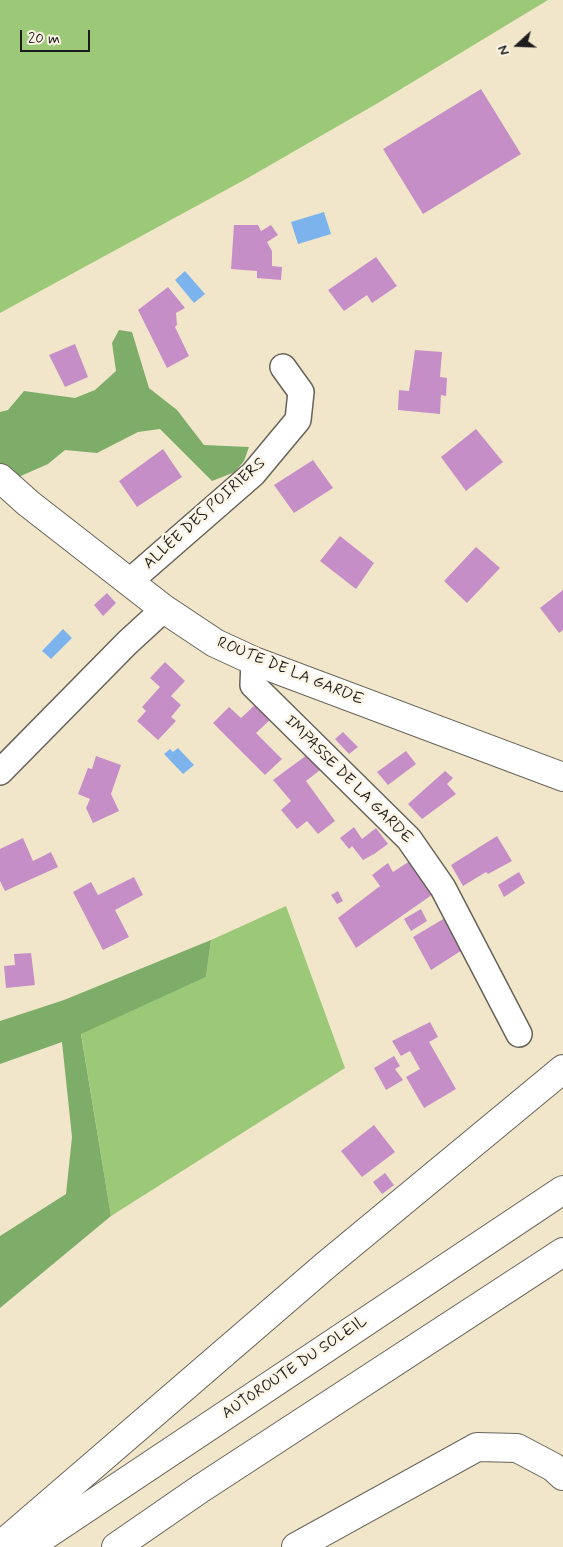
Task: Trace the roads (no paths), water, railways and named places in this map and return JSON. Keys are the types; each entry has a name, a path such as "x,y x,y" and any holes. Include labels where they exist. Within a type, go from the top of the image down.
{"main road":[{"name":"ROUTE DE LA GARDE","path":"0,478 28,503 164,609 215,643 254,661 563,777"},
{"path":"0,1546 326,1265 563,1069"},
{"name":"AUTOROUTE DU SOLEIL","path":"28,1547 563,1190"},
{"path":"116,1547 200,1489 563,1252"},
{"path":"296,1547 477,1447 517,1448 553,1467 563,1476"}],"street":[{"name":"ALLÉE DES POIRIERS","path":"129,582 253,474 298,420 301,392 284,367"},
{"path":"0,772 127,643 164,609"},
{"name":"IMPASSE DE LA GARDE","path":"254,661 253,685 409,839 443,888 519,1034"}],"water":[{"path":"324,212 331,234 298,244 291,222"},
{"path":"185,271 205,294 194,303 175,280"},
{"path":"63,629 72,638 51,659 42,651"},
{"path":"178,748 194,765 183,774 164,754 170,749 173,752"}]}
